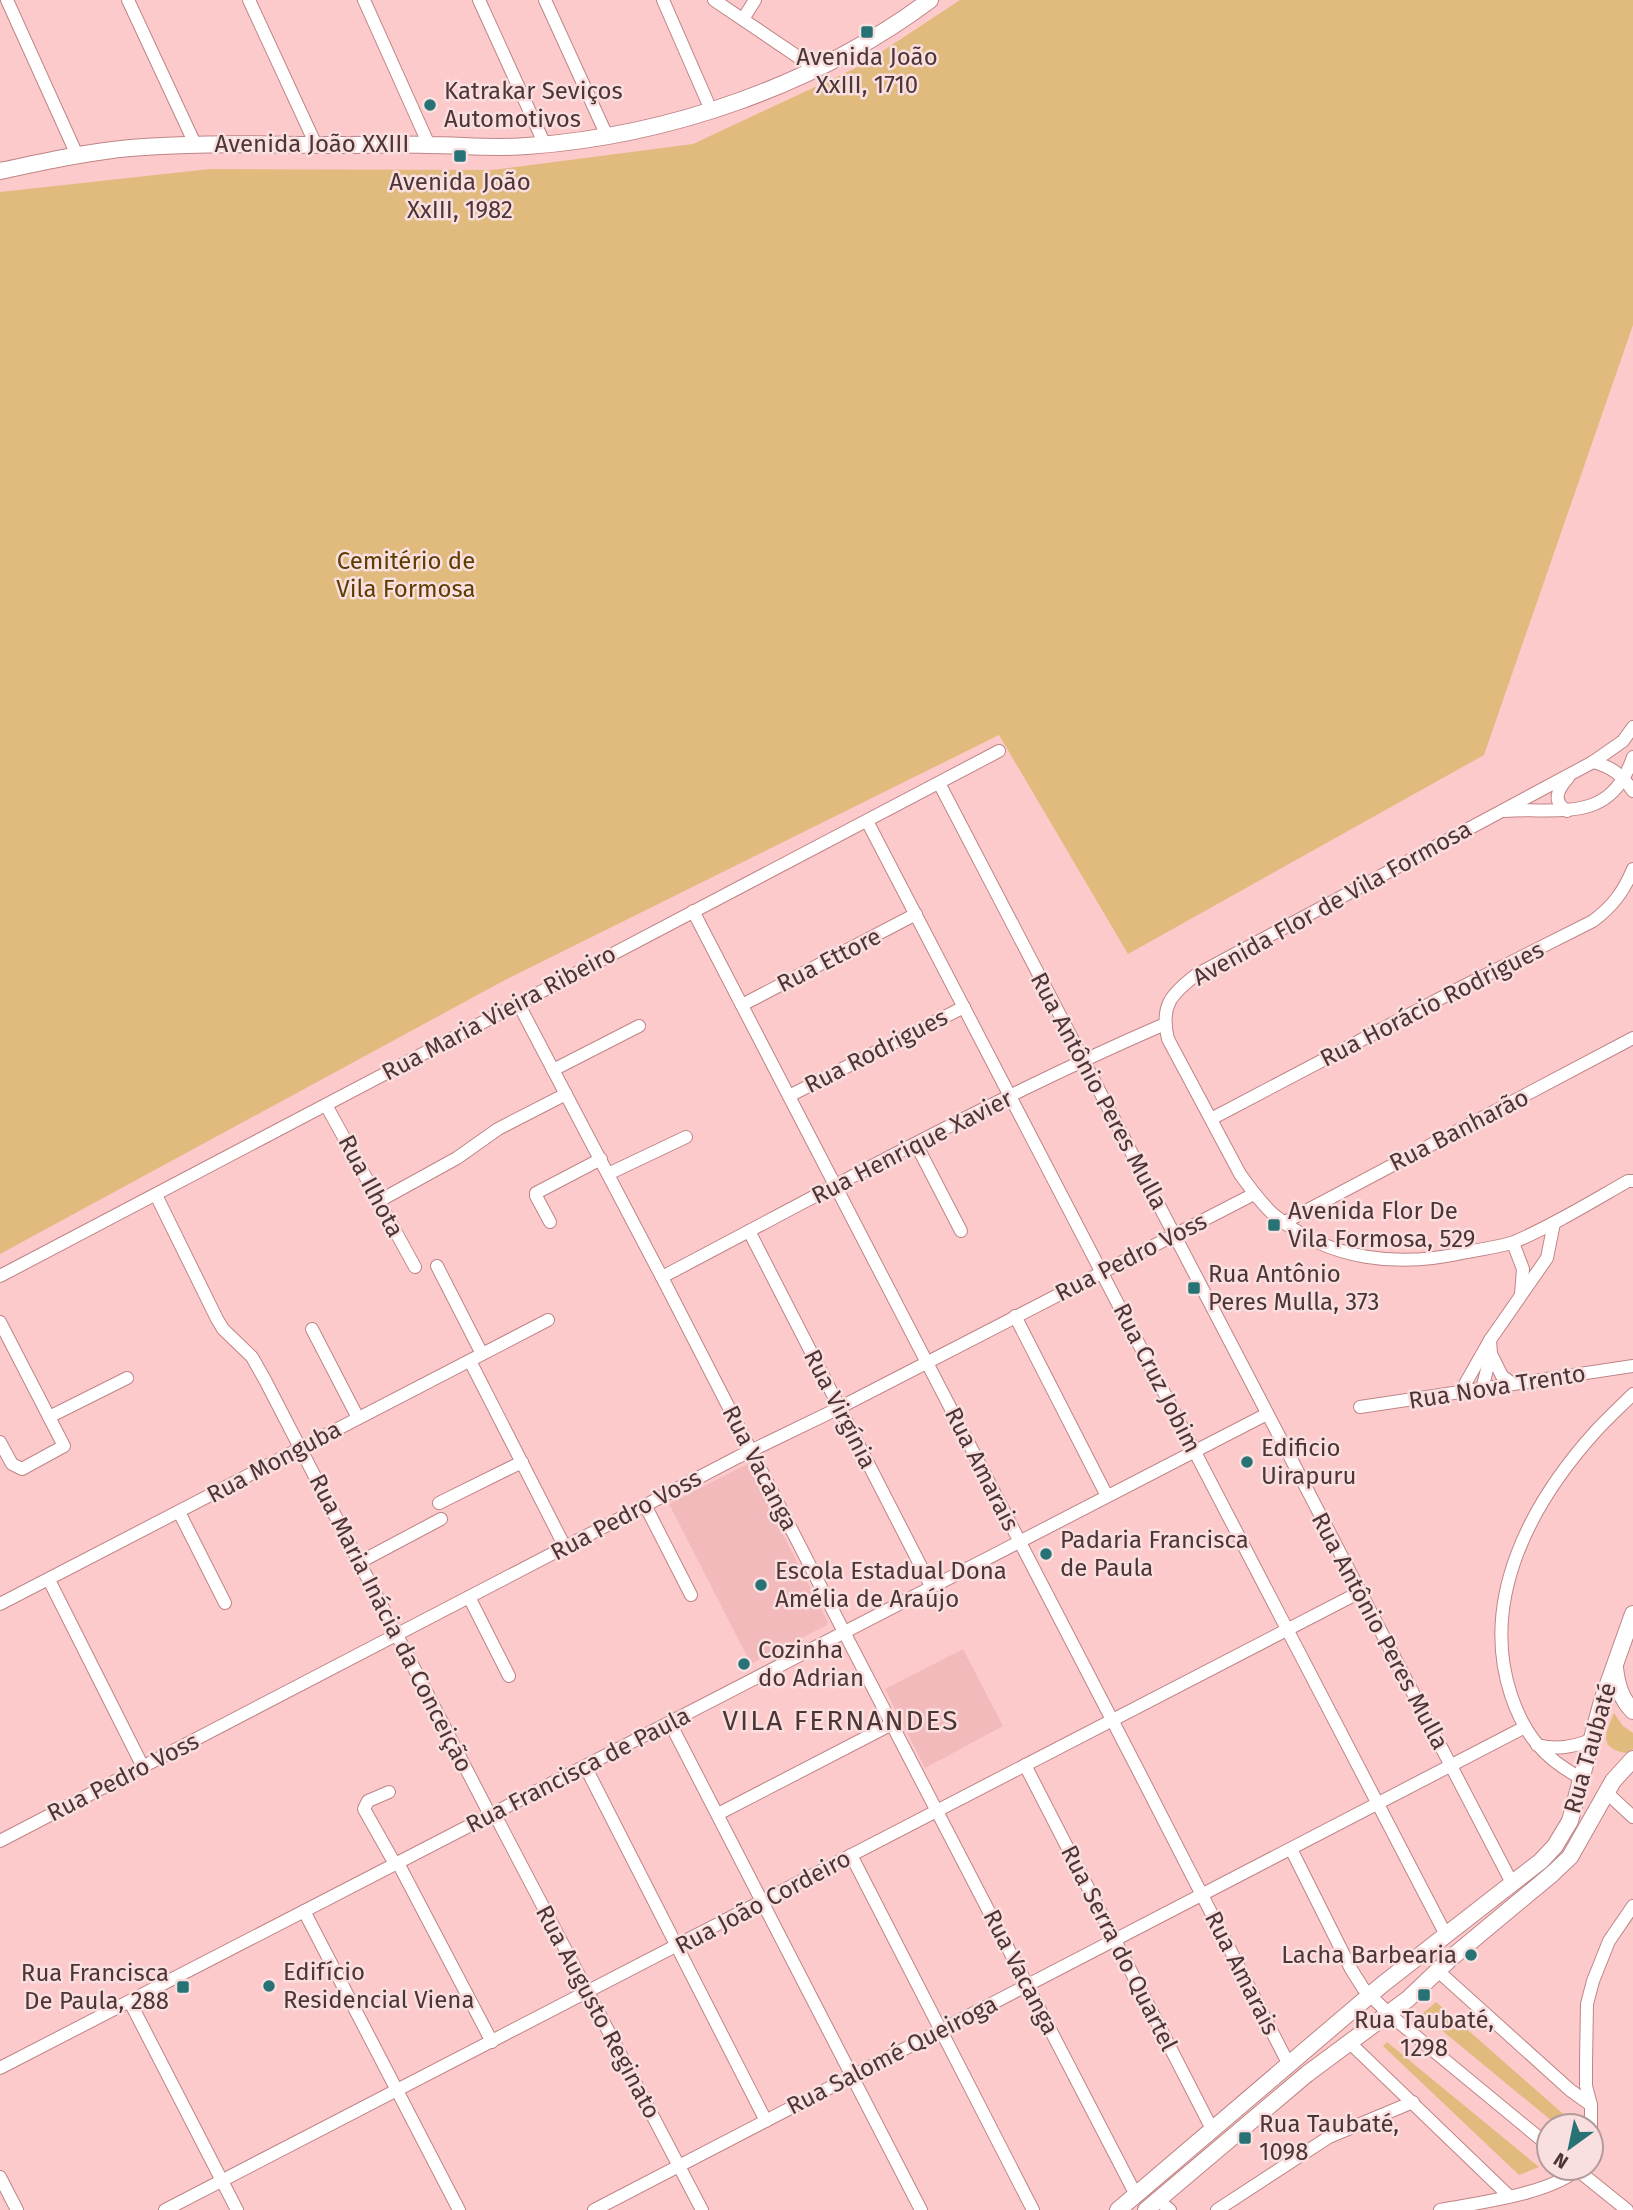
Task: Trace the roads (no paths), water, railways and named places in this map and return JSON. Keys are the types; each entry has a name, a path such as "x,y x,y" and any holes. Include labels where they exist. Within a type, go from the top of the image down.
{"main road":[{"name":"Avenida João XXIII","path":"0,172 77,155 129,148 195,144 500,148 607,136 664,125 711,110 816,69 873,39 930,0"},
{"name":"Rua Taubaté","path":"1118,2210 1309,2046 1541,1861 1563,1835 1570,1821 1591,1740 1633,1614"},
{"path":"1614,1665 1617,1685 1625,1703 1633,1711"},
{"name":"Rua Taubaté","path":"1158,2207 1307,2074 1389,2014 1570,1857 1606,1792 1618,1774 1633,1759"},
{"path":"1581,1778 1607,1778 1618,1774"}],"street":[{"path":"7,0 77,155"},
{"path":"128,0 195,144"},
{"path":"249,0 316,145"},
{"path":"364,0 429,145"},
{"path":"479,0 545,145"},
{"path":"545,0 607,136"},
{"path":"663,0 711,110"},
{"path":"715,0 816,69"},
{"path":"743,19 755,0"},
{"name":"Avenida Flor de Vila Formosa","path":"1165,1024 1167,1006 1172,995 1196,975 1593,762 1623,741 1633,727"},
{"name":"Rua Maria Vieira Ribeiro","path":"0,1276 999,751"},
{"path":"1633,757 1628,779 1633,792"},
{"path":"1593,762 1628,779"},
{"path":"1567,811 1558,803 1556,795 1571,774"},
{"name":"Avenida Flor de Vila Formosa","path":"1501,811 1567,811 1592,805 1628,779"},
{"name":"Rua Antônio Peres Mulla","path":"939,782 1512,1883"},
{"name":"Rua Cruz Jobim","path":"867,821 1446,1935"},
{"name":"Rua Horácio Rodrigues","path":"1211,1119 1593,920 1610,908 1620,896 1633,869"},
{"name":"Rua Amarais","path":"693,911 1289,2065"},
{"name":"Rua Ettore","path":"742,1005 916,914"},
{"name":"Rua Vacanga","path":"518,1003 1136,2195"},
{"name":"Rua Rodrigues","path":"789,1096 964,1007"},
{"path":"1165,1024 1168,1039 1240,1174 1254,1194 1273,1214 1285,1222 1325,1245 1351,1255 1415,1260 1450,1256 1513,1242 1554,1223 1631,1180"},
{"name":"Rua Henrique Xavier","path":"662,1277 1010,1095 1082,1059 1165,1024"},
{"path":"553,1070 639,1026"},
{"name":"Rua Banharão","path":"1285,1222 1633,1038"},
{"path":"379,1201 457,1158 498,1129 566,1094"},
{"name":"Rua Ilhota","path":"326,1105 415,1267"},
{"path":"608,1174 686,1136"},
{"path":"916,1144 961,1231"},
{"path":"551,1222 536,1193 601,1160"},
{"name":"Rua Pedro Voss","path":"0,1841 645,1505 1254,1194"},
{"name":"Rua Maria Inácia da Conceição","path":"156,1195 217,1319 223,1329 252,1357 492,1814"},
{"path":"1460,1393 1490,1340 1547,1258 1554,1223"},
{"name":"Rua Virgínia","path":"749,1231 931,1586"},
{"path":"1513,1242 1523,1269 1521,1294"},
{"path":"437,1266 482,1354"},
{"path":"1015,1316 1107,1496"},
{"name":"Rua Monguba","path":"0,1604 548,1320"},
{"path":"0,1322 64,1446 22,1469 12,1464 0,1443"},
{"path":"312,1329 358,1418"},
{"path":"1482,1390 1491,1354 1490,1340"},
{"path":"1491,1354 1502,1376 1513,1384"},
{"path":"470,1361 565,1547"},
{"name":"Rua Nova Trento","path":"1360,1407 1633,1366"},
{"path":"49,1417 127,1378"},
{"path":"1581,1778 1561,1768 1546,1756 1517,1712 1507,1683 1500,1632 1502,1608 1515,1559 1537,1513 1596,1431 1633,1394"},
{"name":"Rua Francisca de Paula","path":"0,2068 1268,1414"},
{"path":"439,1503 522,1462"},
{"path":"645,1505 691,1595"},
{"path":"178,1512 225,1603"},
{"path":"360,1562 442,1519"},
{"path":"49,1580 143,1767"},
{"name":"Rua João Cordeiro","path":"165,2210 1360,1592"},
{"path":"469,1597 509,1676"},
{"path":"670,1723 921,2210"},
{"path":"718,1814 892,1724"},
{"name":"Rua Salomé Queiroga","path":"594,2210 1525,1727"},
{"path":"1537,1745 1564,1748 1591,1740"},
{"name":"Rua Serra do Quartel","path":"1025,1765 1213,2131"},
{"path":"585,1766 766,2121"},
{"path":"389,1792 368,1801 364,1809 492,2042"},
{"path":"1606,1792 1633,1817"},
{"name":"Rua Augusto Reginato","path":"492,1814 702,2210"},
{"path":"1291,1849 1363,1989 1389,2014 1535,2134"},
{"path":"851,1855 1033,2210"},
{"path":"1591,2112 1586,2086 1587,2004 1609,1941 1633,1906"},
{"path":"304,1911 459,2210"},
{"path":"1438,1971 1570,2090 1591,2105"},
{"path":"130,2002 237,2210"},
{"path":"1350,2042 1509,2196"},
{"path":"1217,2210 1329,2137 1413,2102"},
{"path":"0,2177 16,2210"},
{"path":"1440,2210 1509,2196 1554,2182"},
{"path":"1594,2182 1627,2210"}],"place":[{"name":"Avenida João XxIII, 1710","path":"867,32"},
{"name":"Katrakar Seviços Automotivos","path":"430,105"},
{"name":"Avenida João XxIII, 1982","path":"460,156"},
{"name":"Avenida Flor De Vila Formosa, 529","path":"1274,1225"},
{"name":"Rua Antônio Peres Mulla, 373","path":"1194,1288"},
{"name":"Edificio Uirapuru","path":"1247,1462"},
{"name":"Padaria Francisca de Paula","path":"1046,1554"},
{"name":"Escola Estadual Dona Amélia de Araújo","path":"761,1585"},
{"name":"Cozinha do Adrian","path":"744,1664"},
{"name":"Lacha Barbearia","path":"1471,1955"},
{"name":"Edifício Residencial Viena","path":"269,1986"},
{"name":"Rua Francisca De Paula, 288","path":"183,1987"},
{"name":"Rua Taubaté, 1298","path":"1424,1995"},
{"name":"Rua Taubaté, 1098","path":"1245,2138"}],"district":[{"name":"VILA FERNANDES","path":"841,1720"}],"park label":[{"name":"Cemitério de Vila Formosa","path":"406,575"}]}
